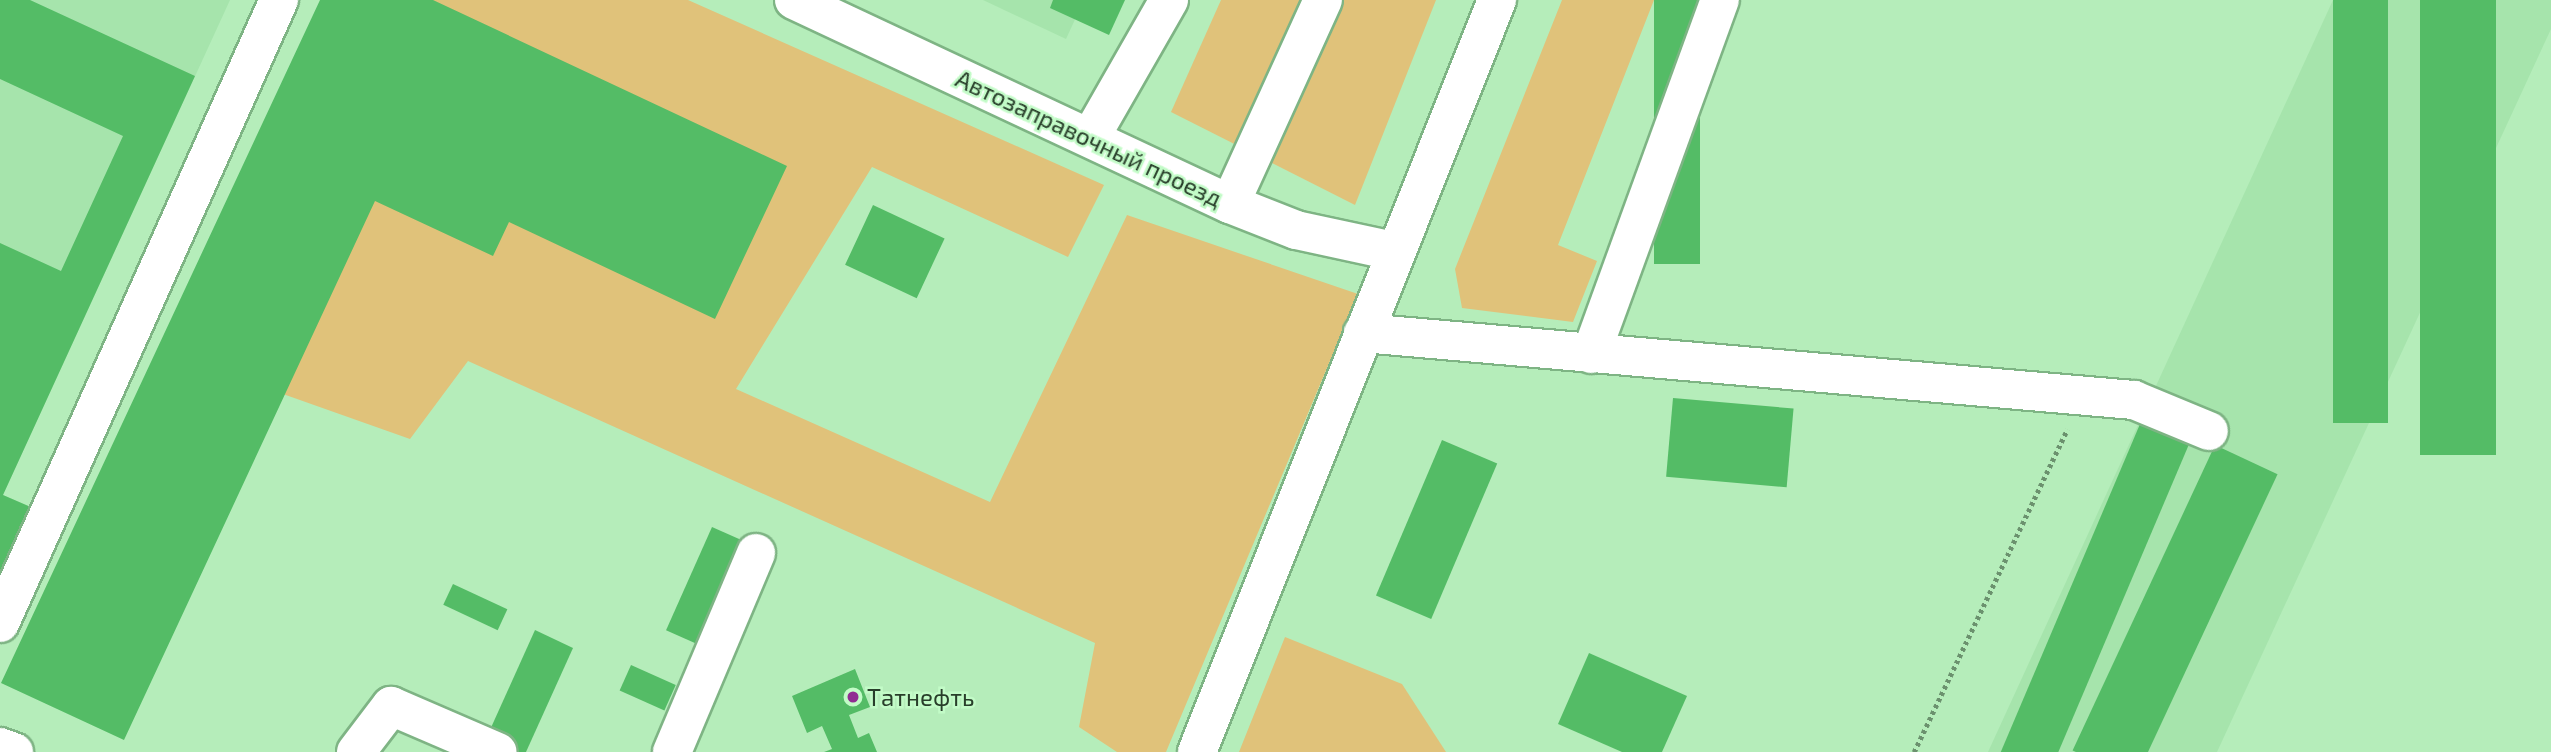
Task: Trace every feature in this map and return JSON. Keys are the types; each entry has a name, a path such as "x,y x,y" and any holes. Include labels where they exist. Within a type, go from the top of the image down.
{"street":[{"path":"0,623 279,0"},
{"name":"Автозаправочный проезд","path":"793,0 1230,204 1296,230 1393,251"},
{"path":"1090,138 1169,0"},
{"path":"1230,204 1323,0"},
{"path":"1197,752 1393,251 1496,0"},
{"path":"1591,354 1720,0"},
{"path":"1363,333 2134,400 2209,431"},
{"path":"672,752 756,553"},
{"path":"356,752 391,706 498,752"},
{"path":"0,747 15,752"}],"path":[{"path":"1914,752 2082,397"}],"shaded area":[{"path":"0,0 230,0 3,495 33,508 0,580"},
{"path":"340,0 688,0 1104,185 1068,257 872,167 736,389 990,502 1127,215 1358,294 1166,752 1117,752 1079,727 1095,643 468,361 410,439 215,370"},
{"path":"983,0 1084,0 1066,39"},
{"path":"1221,0 1436,0 1355,205 1171,112"},
{"path":"1562,0 1654,0 1558,245 1597,261 1573,322 1462,308 1455,269"},
{"path":"2333,0 2551,0 2551,29 2217,752 1988,752"},
{"path":"1285,637 1402,684 1446,752 1239,752"}],"building":[{"path":"0,0 30,0 195,76 3,495 33,508 0,580 0,243 61,271 123,136 0,79"},
{"path":"320,0 433,0 787,166 715,319 509,222 493,256 375,201 124,740 1,683"},
{"path":"1053,0 1125,0 1109,35 1050,8"},
{"path":"1654,0 1700,0 1700,264 1654,264"},
{"path":"2333,0 2388,0 2388,423 2333,423"},
{"path":"2420,0 2496,0 2496,455 2420,455"},
{"path":"873,205 945,238 917,298 845,265"},
{"path":"1673,398 1794,409 1787,487 1666,477"},
{"path":"2140,424 2189,445 2058,752 2001,752"},
{"path":"1442,440 1497,463 1431,619 1376,596"},
{"path":"2215,445 2278,474 2148,752 2073,750"},
{"path":"712,527 750,544 704,647 666,630"},
{"path":"453,584 507,609 498,630 443,605"},
{"path":"535,630 573,648 526,752 480,752"},
{"path":"1589,653 1687,696 1662,752 1622,752 1558,724"},
{"path":"631,665 676,685 664,711 620,691"},
{"path":"855,669 870,707 849,715 858,738 869,733 877,752 824,752 832,749 822,726 807,733 792,696"}],"place":[{"name":"Татнефть","path":"853,697"}]}
